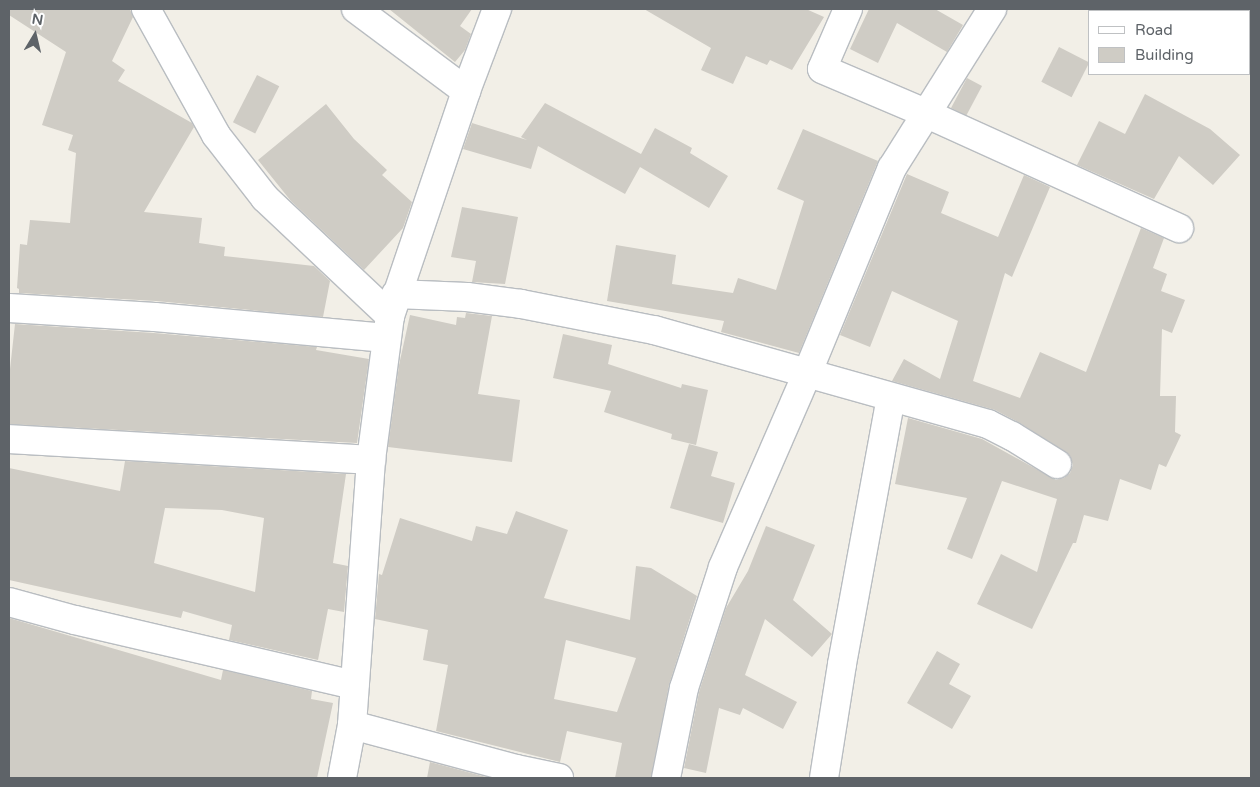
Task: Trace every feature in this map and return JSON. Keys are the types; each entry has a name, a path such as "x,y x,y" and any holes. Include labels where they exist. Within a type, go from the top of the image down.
{"street":[{"path":"146,9 216,135 265,198 391,316"},
{"path":"356,9 466,91"},
{"path":"342,778 352,725 371,460 391,316 466,91 497,9"},
{"path":"848,9 822,69 925,113 1179,228"},
{"path":"666,778 684,688 723,567 807,374 892,168 992,9"},
{"path":"9,308 155,317 391,316 467,297 597,317 654,330 988,424 1012,436 1057,464"},
{"path":"824,778 847,635 891,397"},
{"path":"9,439 371,460"},
{"path":"9,602 75,620 355,686"},
{"path":"352,725 516,769 559,778"}],"building":[{"path":"9,9 130,9 133,17 112,61 125,70 118,81 192,123 194,127 144,212 202,218 199,243 225,247 224,256 314,266 330,281 323,317 156,301 19,293 17,288 20,244 27,245 30,220 70,223 76,153 68,150 73,135 42,125 66,52 9,15"},
{"path":"389,9 472,9 460,26 471,34 465,50 455,62"},
{"path":"644,9 806,9 824,17 792,70 770,60 767,65 746,56 733,84 701,70 711,48"},
{"path":"869,9 935,9 963,25 947,52 897,23 878,63 850,49"},
{"path":"1059,47 1088,62 1072,97 1041,82"},
{"path":"257,75 279,86 255,134 233,122"},
{"path":"967,78 982,86 966,116 951,108"},
{"path":"1145,94 1210,129 1240,155 1213,185 1179,156 1154,199 1077,165 1099,121 1125,134"},
{"path":"545,103 641,154 655,128 692,148 690,153 728,176 709,208 640,167 625,194 538,146 531,169 463,149 472,123 527,140 521,137"},
{"path":"326,104 354,139 387,170 382,175 412,202 403,228 364,270 291,201 258,160"},
{"path":"803,129 878,161 799,353 721,332 724,321 607,301 616,245 676,255 672,284 733,293 738,278 776,290 804,201 777,189"},
{"path":"907,174 949,192 941,213 998,237 1024,175 1050,187 1012,277 1005,273 973,381 1020,398 1040,352 1086,372 1141,228 1164,238 1153,268 1167,274 1161,291 1185,300 1172,333 1162,329 1160,396 1176,396 1175,432 1181,435 1166,467 1159,464 1151,490 1120,479 1108,521 1084,515 1076,543 1073,543 1032,629 977,604 1001,554 1037,572 1057,499 1002,481 972,559 947,549 967,498 895,484 908,418 982,439 1056,480 1064,478 1070,473 1073,465 1070,456 1020,423 995,410 892,381 904,359 940,379 958,321 892,291 870,347 840,335"},
{"path":"462,207 518,217 505,284 472,282 476,261 451,257"},
{"path":"466,313 492,316 478,394 520,400 512,462 388,447 399,365 410,315 456,325 457,317 465,318"},
{"path":"15,324 154,333 317,347 316,350 369,359 357,443 9,424 9,378"},
{"path":"563,334 612,345 608,364 681,388 682,384 708,390 696,445 671,439 672,434 604,412 611,391 553,378"},
{"path":"689,444 718,452 711,476 735,483 723,523 670,508"},
{"path":"125,461 346,474 333,563 348,566 344,612 328,609 318,660 229,640 232,625 183,611 181,618 9,580 9,468 120,491","holes":["165,508 222,510 264,518 255,592 154,563"]},
{"path":"516,511 568,530 544,598 630,620 636,566 651,568 697,596 669,685 651,778 615,778 622,743 567,731 560,762 436,731 448,665 423,660 428,630 375,619 379,574 382,575 400,518 472,541 476,526 507,534","holes":["566,640 636,658 617,712 554,699"]},
{"path":"766,526 815,545 793,600 832,634 812,657 765,619 745,675 797,702 783,729 743,708 740,715 719,708 706,773 684,768 699,692 726,608 748,571"},
{"path":"9,618 221,680 223,670 312,691 311,699 333,703 317,778 9,778"},
{"path":"937,651 960,664 949,684 971,696 952,729 907,703"},
{"path":"430,762 490,778 427,778"}]}
